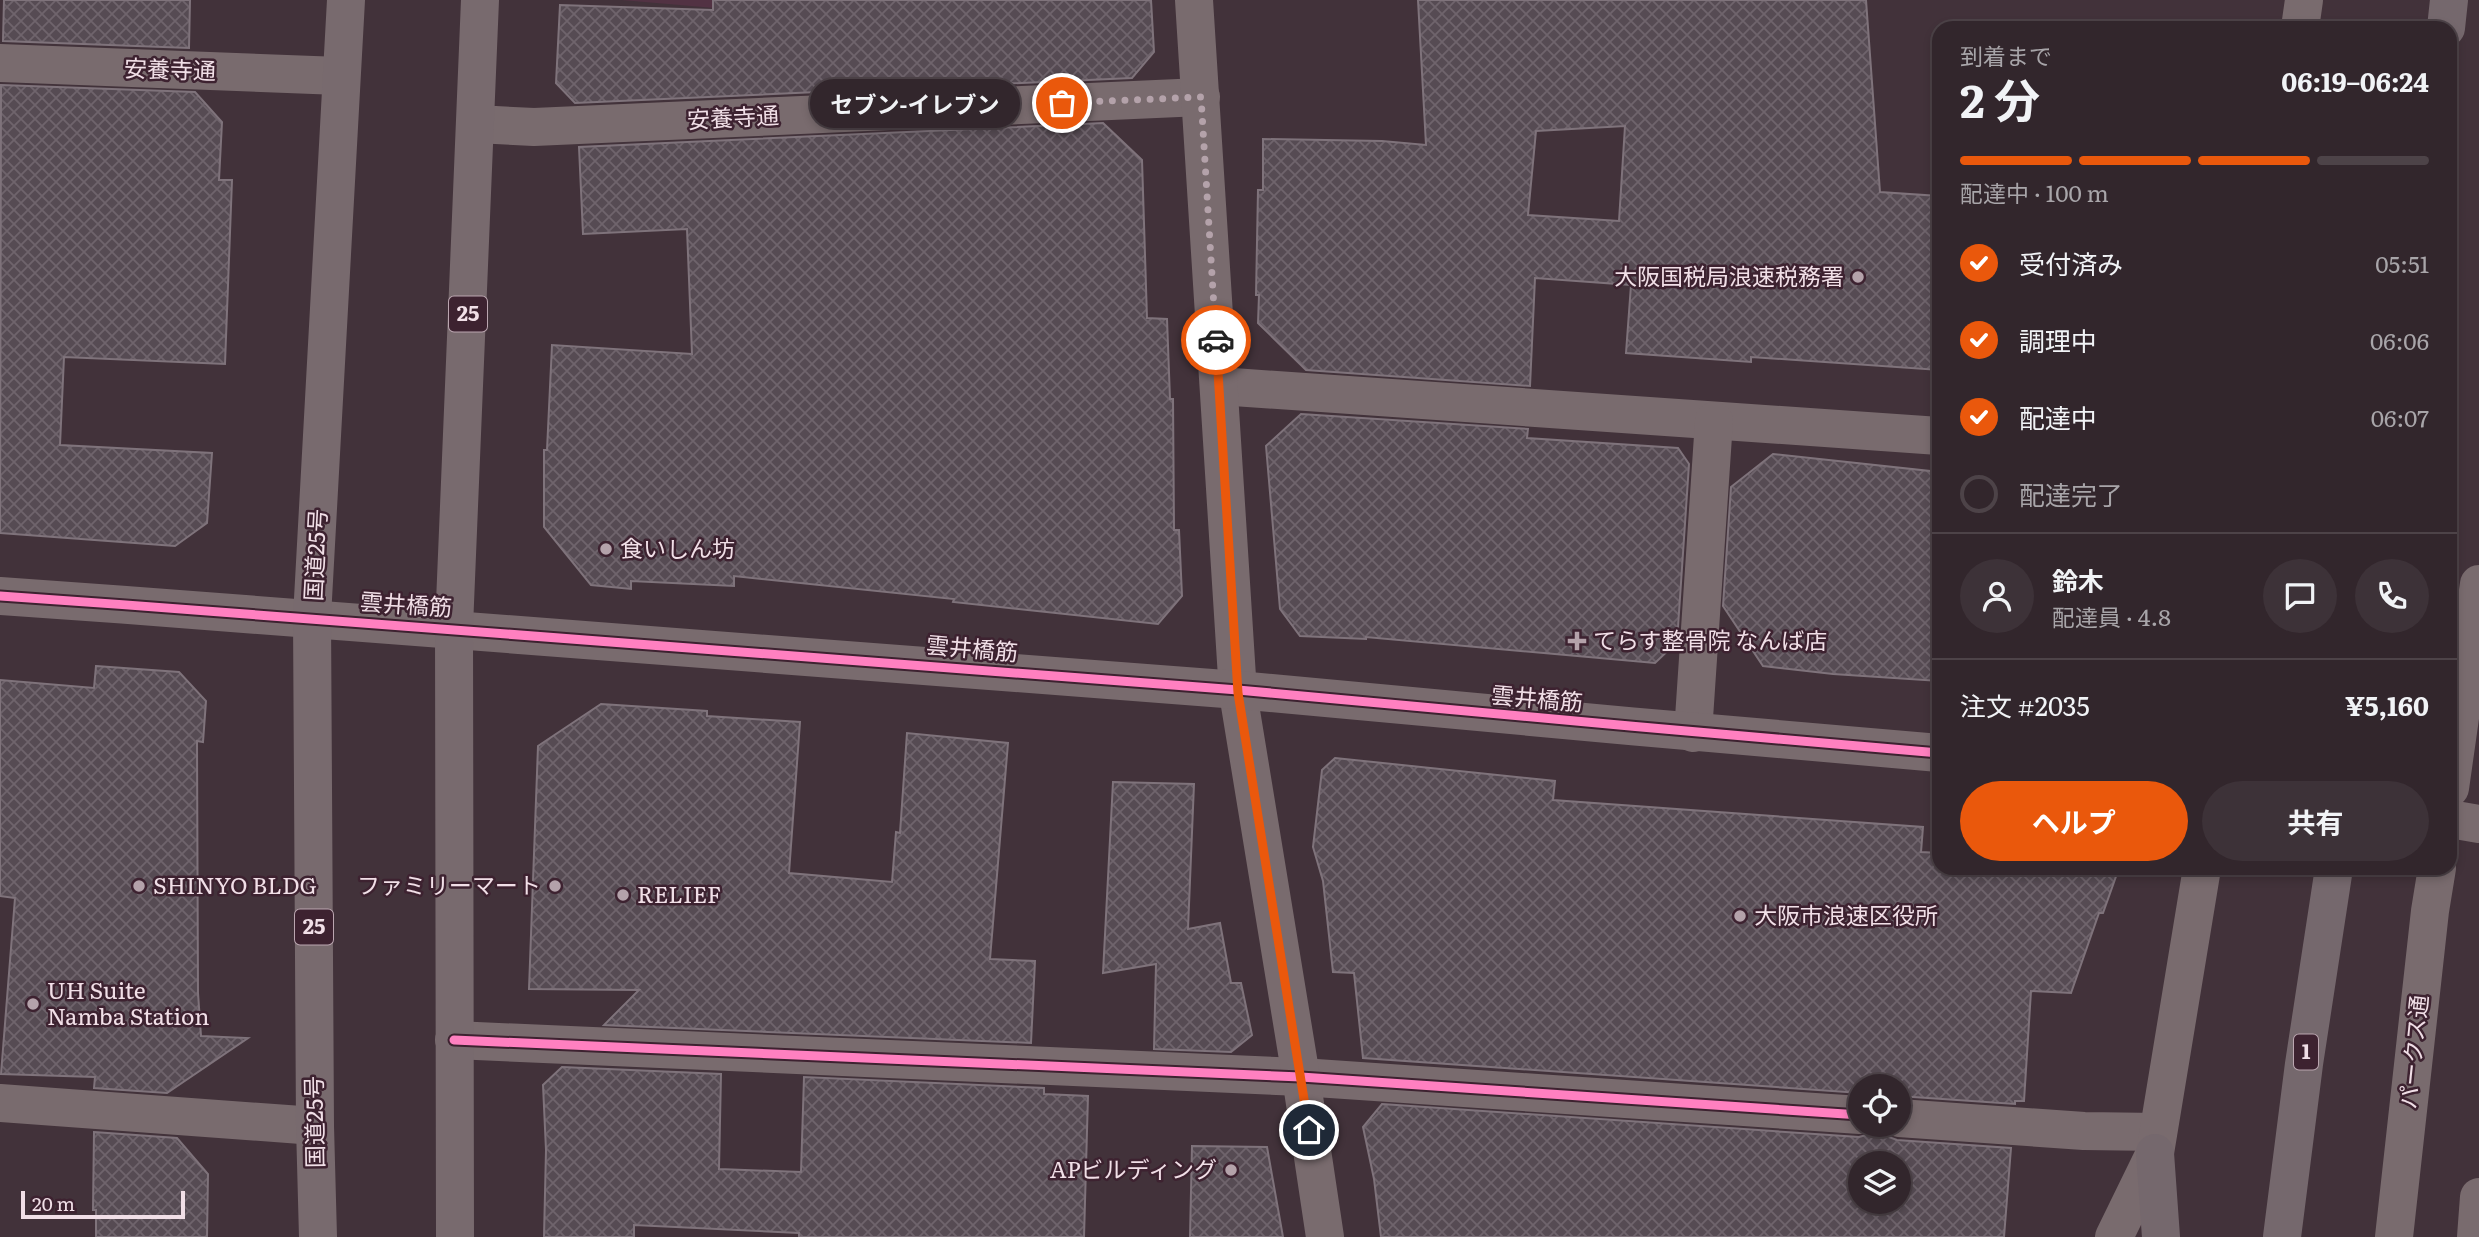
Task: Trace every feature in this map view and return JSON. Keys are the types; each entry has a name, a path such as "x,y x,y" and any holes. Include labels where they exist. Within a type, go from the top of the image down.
{"highway":[{"name":"国道25号","path":"318,1237 315,1126 313,617 346,0"},
{"name":"25","path":"455,1237 454,627 480,0"},
{"path":"2447,21 2449,0"},
{"name":"1","path":"2282,1237 2304,1064 2333,875"},
{"path":"2156,1142 2161,1237"}],"street":[{"path":"1194,0 1238,690 1325,1237"},
{"path":"2301,21 2304,0"},
{"name":"安養寺通","path":"0,63 340,76"},
{"name":"安養寺通","path":"476,124 534,127 1201,97"},
{"path":"1219,386 1932,436"},
{"path":"1693,733 1714,421"},
{"path":"2457,739 2479,584"},
{"name":"雲井橋筋","path":"0,596 454,627 1238,690 1932,752"},
{"path":"2457,820 2479,824"},
{"path":"2114,1237 2156,1142 2201,875"},
{"name":"パークス通","path":"2395,1237 2436,875"},
{"path":"454,1040 1301,1077 1848,1114"},
{"path":"0,1103 315,1126"},
{"path":"1911,1119 2084,1131 2156,1142"},
{"path":"2476,1237 2479,1197"}],"shaded area":[{"path":"621,0 794,0 795,15"}],"building":[{"path":"4,0 190,0 189,48 3,41"},
{"path":"713,0 1151,0 1154,52 1132,78 575,103 556,83 560,5 713,10"},
{"path":"1418,0 1866,0 1880,192 1932,196 1932,370 1751,357 1751,362 1626,353 1631,285 1535,278 1530,386 1306,370 1258,323 1258,190 1263,190 1263,139 1382,141 1426,145","holes":["1625,126 1619,221 1528,215 1536,131"]},
{"path":"1,85 195,92 222,122 219,180 232,180 225,364 64,357 60,445 212,453 207,523 175,546 0,533"},
{"path":"1103,123 1142,160 1147,318 1167,319 1170,399 1173,399 1174,530 1179,530 1182,596 1158,624 734,576 734,586 631,581 631,589 591,585 544,527 544,450 547,450 552,345 692,354 687,229 583,234 579,147"},
{"path":"1301,414 1528,429 1527,438 1678,448 1689,464 1677,642 1655,663 1366,637 1300,636 1280,609 1266,446"},
{"path":"1773,454 1932,471 1932,681 1763,666 1723,606 1731,487"},
{"path":"96,666 179,672 206,701 203,742 197,741 198,993 201,1036 248,1038 167,1093 94,1088 95,1077 1,1074 15,898 0,896 0,680 94,688"},
{"path":"601,704 707,711 707,716 800,722 789,873 892,882 896,832 900,833 907,733 1008,743 990,959 1035,961 1031,1043 604,1025 639,990 529,989 538,746"},
{"path":"1335,758 1555,781 1553,800 1923,827 1921,852 1932,853 1932,875 2117,875 2103,913 2099,913 2071,993 2031,991 2024,1101 2015,1101 2015,1104 1911,1097 1911,1074 1848,1074 1848,1092 1363,1058 1354,973 1333,972 1323,881 1313,847 1322,770"},
{"path":"1113,782 1194,784 1188,929 1220,923 1231,983 1241,983 1252,1035 1231,1052 1154,1049 1156,964 1103,973"},
{"path":"562,1067 721,1074 719,1169 801,1172 804,1077 1044,1088 1044,1094 1088,1096 1084,1237 799,1237 799,1233 634,1225 634,1237 544,1237 546,1150 543,1085"},
{"path":"1382,1104 1848,1137 1889,1137 1897,1140 2011,1148 2004,1237 1381,1237 1374,1179 1363,1127"},
{"path":"94,1132 177,1138 208,1174 207,1237 96,1237 96,1210 93,1210"},
{"path":"1192,1146 1267,1147 1283,1237 1190,1237"}],"cycle path":[{"path":"0,596 1083,677 1932,752"},
{"path":"454,1040 1301,1077 1848,1114"}],"way so far":[{"path":"1062,103 1201,97 1216,340"}],"place":[{"name":"セブン-イレブン","path":"1062,103"},
{"name":"大阪国税局浪速税務署","path":"1858,277"},
{"name":"食いしん坊","path":"606,549"},
{"name":"てらす整骨院 なんば店","path":"1577,641"},
{"name":"SHINYO BLDG","path":"139,886"},
{"name":"ファミリーマート","path":"555,886"},
{"name":"RELIEF","path":"623,895"},
{"name":"大阪市浪速区役所","path":"1740,916"},
{"name":"UH Suite Namba Station","path":"33,1004"},
{"name":"APビルディング","path":"1231,1170"}],"route":[{"path":"1216,340 1238,693 1309,1130"}]}
